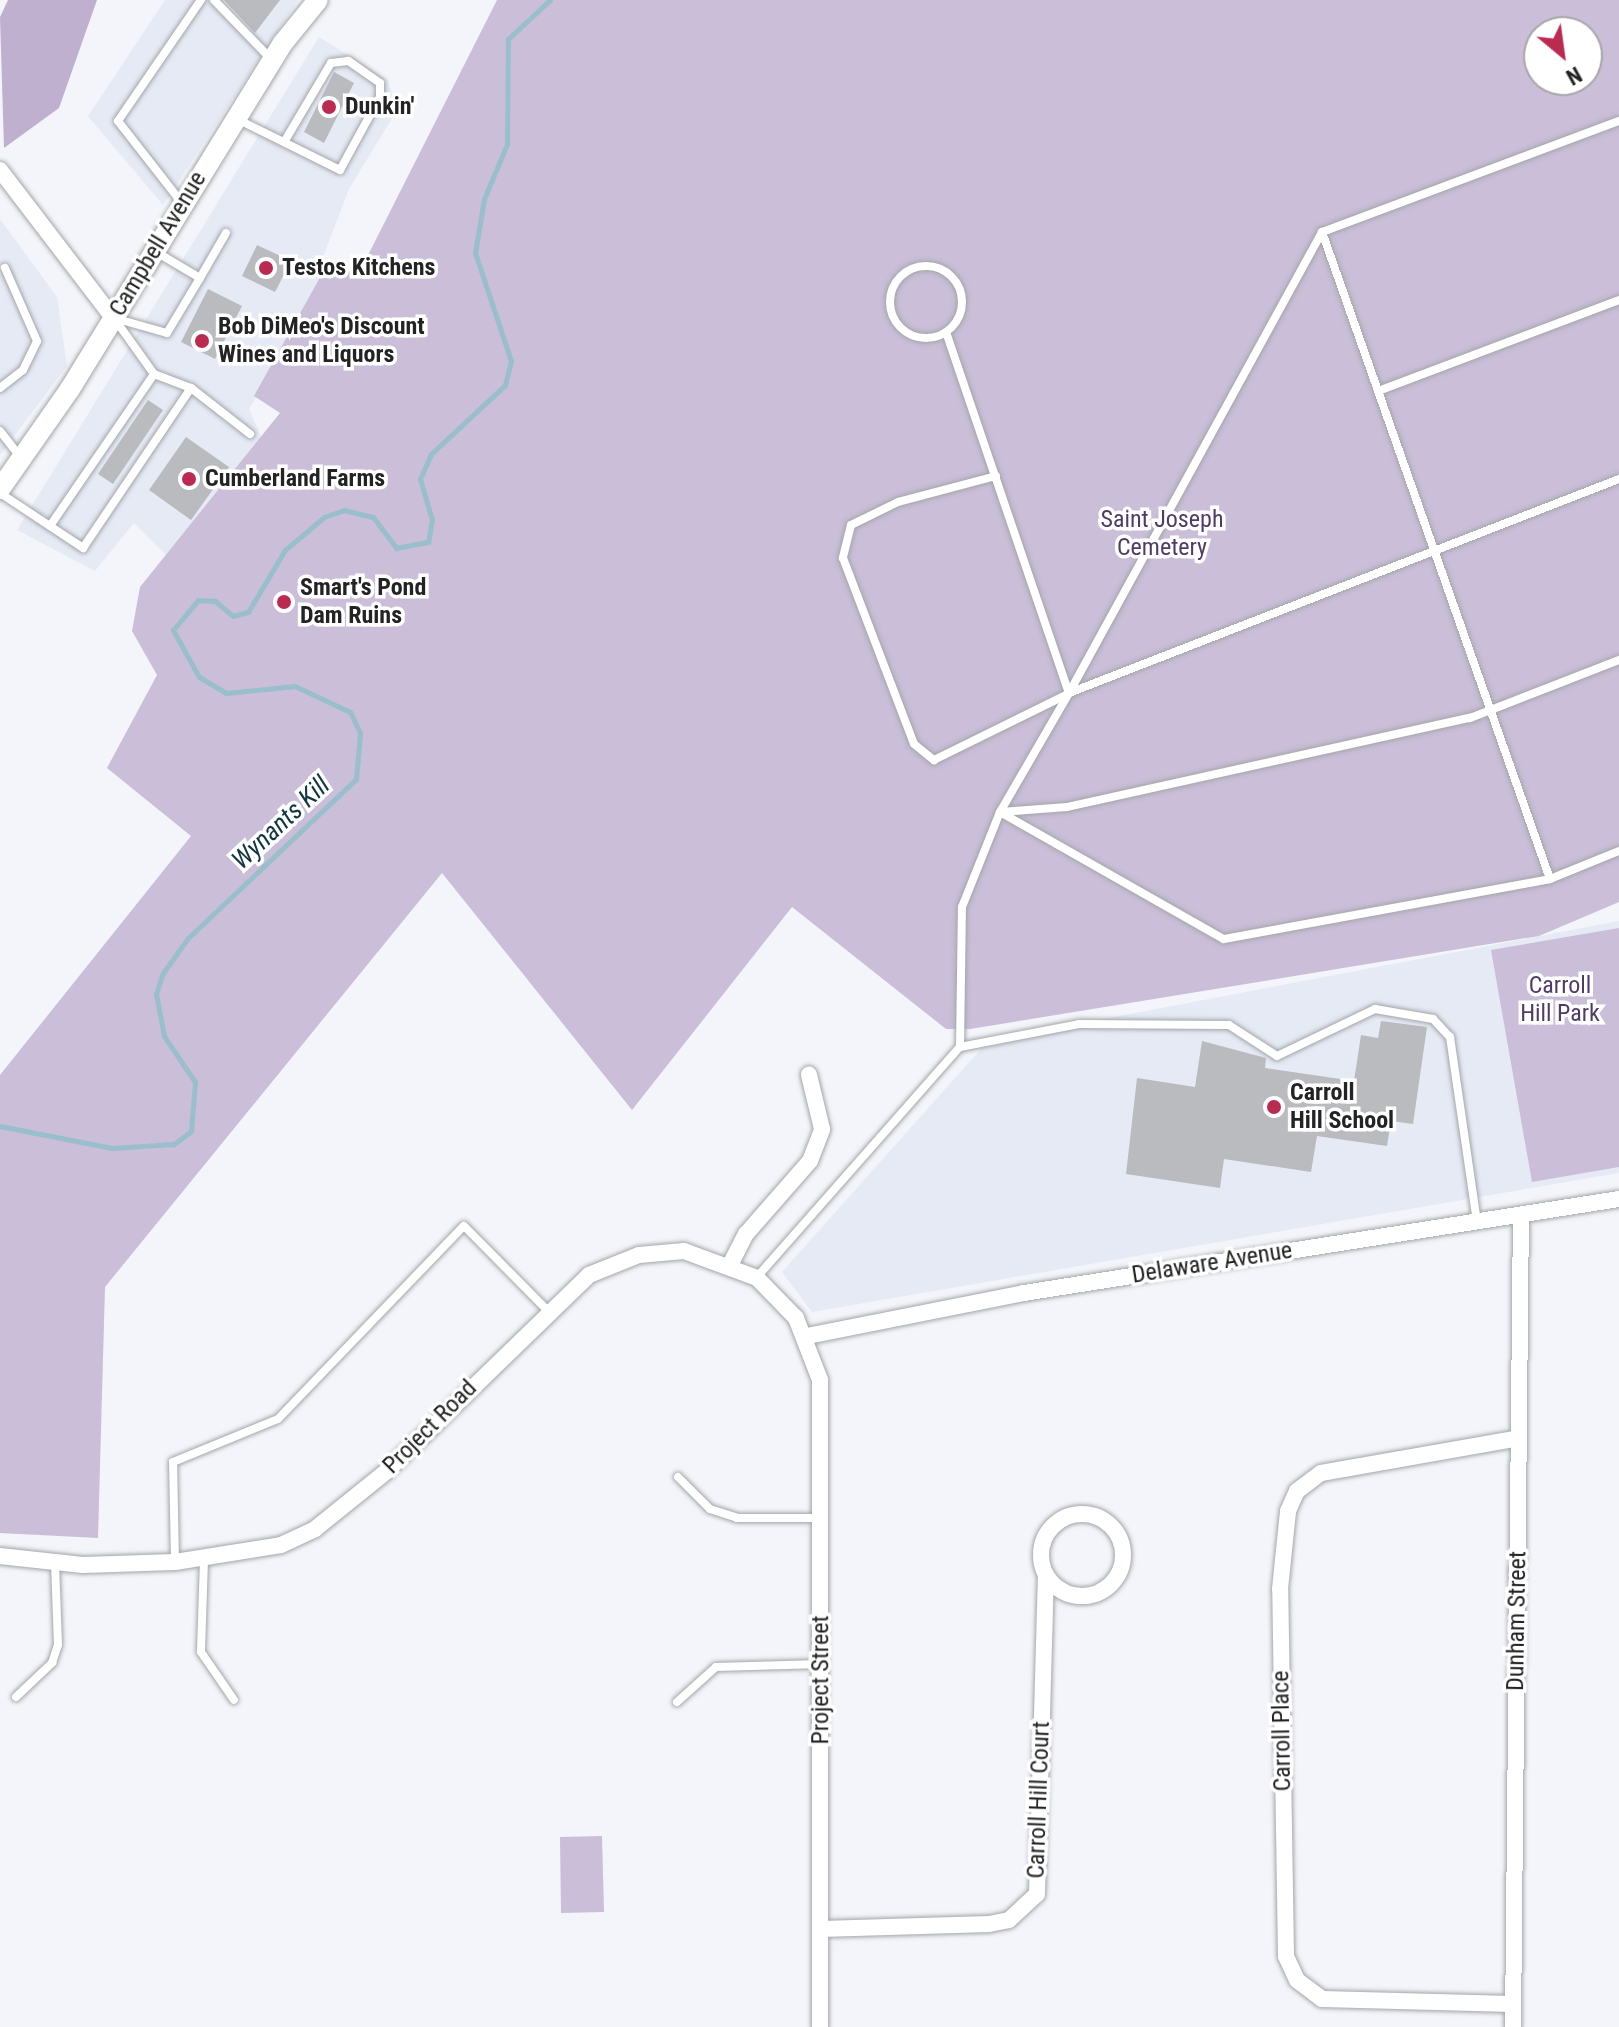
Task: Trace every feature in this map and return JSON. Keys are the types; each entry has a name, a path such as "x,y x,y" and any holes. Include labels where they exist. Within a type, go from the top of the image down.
{"street":[{"name":"Campbell Avenue","path":"0,491 113,318 272,60 318,0"},
{"path":"0,170 113,318"},
{"path":"731,1263 746,1234 810,1161 822,1129 809,1075"},
{"name":"Delaware Avenue","path":"807,1336 1619,1199"},
{"name":"Dunham Street","path":"1513,2027 1521,1215"},
{"name":"Project Road","path":"0,1556 55,1563 204,1560 281,1545 315,1529 388,1470 547,1310 589,1275 639,1255 684,1251 731,1263 757,1278 807,1336"},
{"name":"Project Street","path":"807,1336 820,1380 820,2027"},
{"name":"Carroll Place","path":"1512,2004 1322,1999 1297,1980 1286,1956 1280,1589 1288,1511 1297,1491 1321,1473 1519,1438"},
{"name":"Carroll Hill Court","path":"821,1929 989,1924 1009,1920 1037,1894 1045,1536 1065,1518 1104,1520 1120,1541 1121,1568 1105,1590 1065,1593 1046,1575"}],"lane":[{"path":"182,204 118,121 201,0"},
{"path":"214,0 272,60"},
{"path":"235,118 340,170 381,91 376,77 348,61 324,69 284,142"},
{"path":"960,1047 962,907 1000,812 1069,693 1322,232 1619,121"},
{"path":"1322,232 1432,552 1550,879"},
{"path":"113,318 167,333 226,233"},
{"path":"154,251 200,278"},
{"path":"946,332 913,335 896,321 890,300 907,272 931,266 953,277 962,300 946,332 1069,693"},
{"path":"0,388 30,361 37,341 5,268"},
{"path":"1378,391 1619,300"},
{"path":"113,318 154,374 191,388 250,434"},
{"path":"50,526 104,456 154,374"},
{"path":"0,491 83,548 191,388"},
{"path":"153,424 163,430"},
{"path":"0,431 21,459"},
{"path":"143,440 152,446"},
{"path":"133,455 142,461"},
{"path":"124,468 133,474"},
{"path":"996,476 898,502 851,525 843,558 914,744 934,760 1069,693 1619,479"},
{"path":"1000,812 1067,807 1489,712 1619,660"},
{"path":"1000,812 1224,939 1550,879 1619,851"},
{"path":"757,1278 960,1047 1079,1024 1229,1025 1277,1056 1375,1009 1433,1019 1450,1037 1477,1221"},
{"path":"175,1562 173,1462 278,1419 464,1226 547,1310"},
{"path":"678,1477 710,1509 737,1518 822,1518"},
{"path":"204,1560 201,1652 234,1700"},
{"path":"16,1697 52,1663 58,1645 55,1563"},
{"path":"677,1702 716,1667 736,1662 821,1664"}],"shaded area":[{"path":"8,0 97,0 59,108 4,148 0,17"},
{"path":"165,0 298,0 163,205 88,116"},
{"path":"319,37 388,80 396,112 349,189 323,257 322,291 249,409 261,437 197,537 166,555 134,523 95,571 17,530"},
{"path":"0,219 57,297 67,366 0,455"},
{"name":"Carroll Hill School","path":"1619,921 1619,1173 812,1312 782,1272 988,1041"}],"green space":[{"name":"Saint Joseph Cemetery","path":"497,0 1619,0 1619,902 1539,936 970,1029 946,1029 792,907 632,1110 442,873 105,1287 98,1538 0,1533 0,1075 191,836 107,768 157,675 132,631 140,587 280,413 254,396 328,263 358,275"},
{"name":"Carroll Hill Park","path":"1619,928 1619,1167 1532,1182 1491,950"},
{"path":"602,1836 604,1912 561,1913 560,1837"}],"building":[{"path":"224,0 280,0 255,33"},
{"name":"Dunkin'","path":"334,72 354,83 324,143 304,132"},
{"name":"Testos Kitchens","path":"257,245 291,261 275,292 242,276"},
{"path":"208,289 242,306 215,359 181,342"},
{"name":"Cumberland Farms","path":"148,400 163,410 113,484 98,474"},
{"name":"Cumberland Farms","path":"186,437 229,467 191,520 149,490"},
{"path":"1381,1021 1427,1027 1413,1124 1391,1121 1387,1146 1317,1136 1311,1172 1224,1159 1220,1188 1126,1174 1137,1078 1195,1087 1202,1041 1266,1058 1265,1068 1354,1081 1361,1035 1378,1038"}],"waterway":[{"name":"Wynants Kill","path":"0,1126 112,1148 174,1144 191,1131 195,1082 164,1036 156,994 163,973 188,938 356,779 360,733 350,712 295,686 226,693 199,677 173,630 198,600 215,601 233,616 248,612 285,550 324,517 344,510 373,517 396,548 428,542 432,520 420,479 431,454 505,385 511,361 475,253 484,199 507,144 508,39 550,0"}],"place":[{"name":"Dunkin'","path":"329,107"},
{"name":"Testos Kitchens","path":"266,268"},
{"name":"Bob DiMeo's Discount Wines and Liquors","path":"202,341"},
{"name":"Cumberland Farms","path":"189,479"},
{"name":"Smart's Pond Dam Ruins","path":"284,602"},
{"name":"Carroll Hill School","path":"1274,1107"}]}
